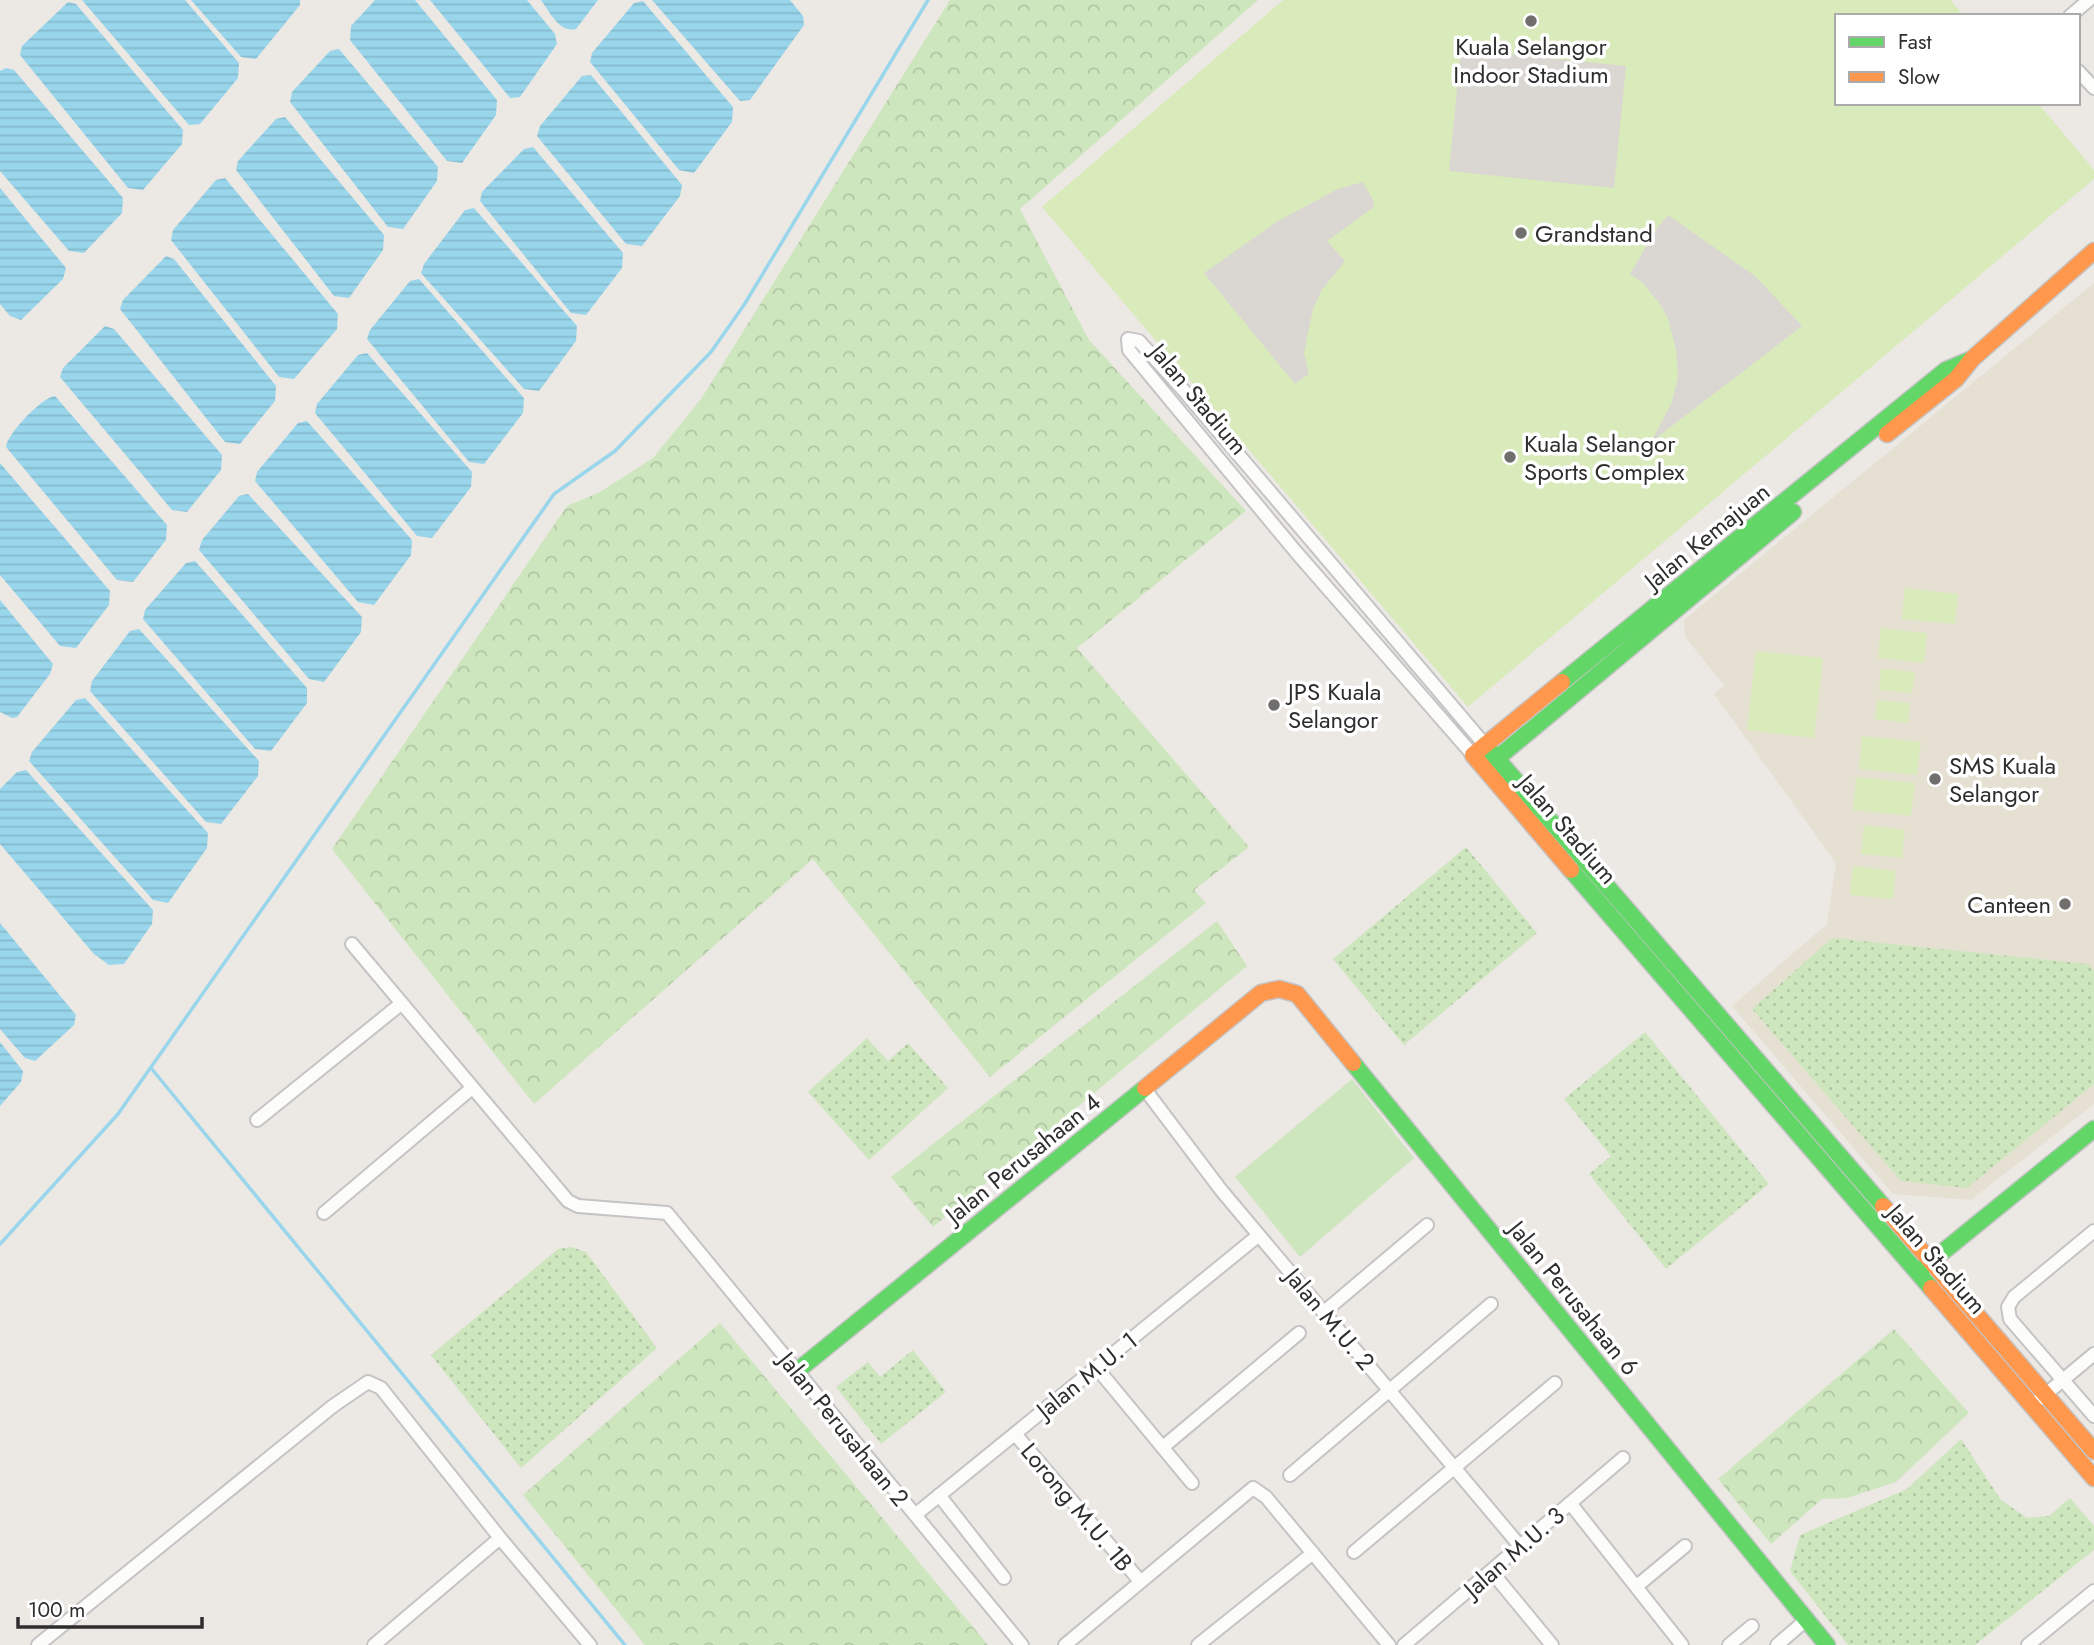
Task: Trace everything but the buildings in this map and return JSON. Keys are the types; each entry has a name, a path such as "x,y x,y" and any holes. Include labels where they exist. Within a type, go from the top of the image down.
{"street":[{"path":"2072,14 2089,0"},
{"path":"2080,73 2094,88"},
{"name":"Jalan Kemajuan","path":"1490,763 1937,396 1972,359 2094,251"},
{"name":"Jalan Stadium","path":"1479,750 1296,552 1129,350 1128,339 1139,341 1186,393 1479,750 2094,1478"},
{"name":"Jalan Kemajuan","path":"1479,750 1946,370 1972,359"},
{"name":"Jalan Stadium","path":"1490,763 1932,1261 2094,1451"},
{"path":"324,1213 471,1088 352,944"},
{"name":"Jalan Perusahaan 4","path":"797,1371 1261,993 1281,989"},
{"name":"Jalan Perusahaan 6","path":"1281,989 1297,994 1827,1645"},
{"path":"257,1120 402,1003"},
{"name":"Jalan Perusahaan 2","path":"471,1088 568,1201 578,1206 667,1213 1022,1645"},
{"name":"Jalan M.U. 2","path":"1144,1088 1259,1235 1520,1546"},
{"path":"1918,1272 2094,1129"},
{"path":"1324,1312 1427,1225"},
{"path":"2094,1231 2014,1297 2008,1307 2010,1319 2094,1416"},
{"name":"Jalan M.U. 1","path":"915,1515 1259,1235"},
{"path":"1290,1475 1491,1304"},
{"path":"1163,1447 1299,1333"},
{"path":"2032,1405 2094,1354"},
{"path":"1096,1367 1192,1483"},
{"path":"38,1645 333,1406 369,1382 381,1388 500,1538 590,1645"},
{"path":"1354,1552 1555,1383"},
{"name":"Lorong M.U. 1B","path":"1015,1434 1140,1581"},
{"name":"Jalan M.U. 3","path":"1413,1642 1623,1458"},
{"path":"1065,1645 1247,1491 1258,1489 1389,1645"},
{"path":"939,1495 1004,1578"},
{"path":"1570,1503 1682,1645"},
{"path":"374,1645 500,1538"},
{"path":"1637,1586 1685,1546"},
{"path":"1198,1645 1313,1553"},
{"path":"1491,1571 1552,1645"},
{"path":"2028,1645 2094,1591"},
{"path":"1777,1645 1806,1619"},
{"path":"1729,1645 1752,1626"}],"shaded area":[{"path":"1461,49 1626,66 1614,188 1449,171"},
{"path":"1363,182 1374,207 1327,241 1345,261 1321,291 1313,309 1304,353 1309,374 1295,384 1204,273 1278,221 1338,189"},
{"path":"1668,215 1755,276 1802,326 1651,442 1672,402 1678,376 1676,349 1668,319 1660,304 1642,282 1630,274 1657,228"},
{"name":"SMS Kuala Selangor","path":"2094,283 2094,1104 1971,1200 1893,1194 1732,1006 1827,924 1836,863 1714,694 1724,685 1685,637 1684,620"}],"green space":[{"path":"950,0 1258,0 1020,209 1089,340 1246,511 1077,648 1249,847 1194,890 1206,903 990,1077 813,859 534,1104 332,849 567,506 600,492 653,458 701,399"},
{"name":"Kuala Selangor Sports Complex","path":"1283,0 1951,0 1962,14 1835,14 1835,105 2040,105 2094,170 2094,179 1468,707 1042,207"},
{"path":"1905,588 1958,594 1955,624 1902,619"},
{"path":"1881,628 1927,633 1924,663 1878,658"},
{"path":"1756,651 1823,658 1814,738 1747,730"},
{"path":"1881,669 1915,672 1912,693 1879,690"},
{"path":"1877,700 1910,703 1908,723 1875,719"},
{"path":"1862,736 1921,742 1917,775 1859,769"},
{"path":"1856,777 1915,783 1911,816 1853,810"},
{"path":"1864,825 1905,830 1902,858 1861,854"},
{"path":"1466,847 1537,933 1404,1045 1333,959"},
{"path":"1853,866 1896,871 1893,899 1850,895"},
{"path":"1217,921 1247,966 933,1227 891,1177"},
{"path":"1832,938 2088,964 2094,970 2094,1084 1967,1188 1901,1181 1752,1009"},
{"path":"1645,1032 1769,1184 1666,1269 1589,1174 1611,1156 1564,1099"},
{"path":"867,1038 888,1061 908,1043 948,1088 869,1160 808,1092"},
{"path":"1352,1079 1414,1158 1300,1257 1235,1177"},
{"path":"571,1247 586,1252 657,1348 521,1468 431,1355 558,1249"},
{"path":"720,1323 988,1645 645,1645 523,1495"},
{"path":"1894,1329 1969,1413 1896,1482 1847,1498 1822,1499 1771,1544 1718,1479"},
{"path":"913,1350 946,1392 881,1444 836,1387 868,1362 880,1377"},
{"path":"1961,1439 2001,1500 2027,1518 2049,1516 2070,1498 2094,1526 2094,1550 1975,1645 1848,1645 1790,1571 1800,1535 1907,1489"}],"water":[{"path":"82,0 185,0 239,63 238,78 200,124 189,125"},
{"path":"191,0 300,0 300,5 256,59 241,57"},
{"path":"375,0 415,0 497,100 496,115 462,163 447,161 350,40 351,26"},
{"path":"430,0 527,0 555,34 557,44 520,97 510,98"},
{"path":"541,0 598,0 576,29 570,29 560,25"},
{"path":"652,0 790,0 803,16 804,25 750,100 740,101"},
{"path":"643,1 733,107 732,122 694,173 679,170 590,62 592,53 634,3"},
{"path":"68,2 76,4 183,130 182,144 143,190 128,188 20,55 22,46"},
{"path":"339,49 438,167 437,181 403,229 388,227 290,102 292,92 330,51"},
{"path":"6,68 14,70 123,198 122,213 84,253 69,251 0,171 0,71"},
{"path":"591,75 682,185 680,196 642,246 626,244 537,136 540,126 582,76"},
{"path":"285,117 384,235 383,250 349,298 334,296 236,170 238,161 276,119"},
{"path":"533,147 623,253 622,268 586,315 571,313 480,201 482,192 524,149"},
{"path":"225,178 338,314 337,329 294,379 279,377 171,240 173,230 216,180"},
{"path":"0,188 66,268 63,279 21,320 10,316 0,304"},
{"path":"474,208 577,326 576,341 539,391 524,389 421,273 424,264 465,210"},
{"path":"166,256 174,259 276,386 275,401 240,444 225,442 120,309 123,300"},
{"path":"419,279 524,398 523,413 484,464 469,462 367,339 370,330 410,281"},
{"path":"105,326 114,329 222,455 221,470 187,512 172,510 60,377 63,368"},
{"path":"367,353 472,472 471,487 432,538 417,536 315,413 317,404 358,355"},
{"path":"55,396 167,525 166,540 133,582 117,580 6,447 12,434 26,417"},
{"path":"307,421 412,540 411,555 374,605 358,602 255,481 257,472 298,423"},
{"path":"0,463 110,591 109,605 76,648 60,646 0,575"},
{"path":"248,494 362,617 361,632 324,682 309,679 199,550 202,540 239,496"},
{"path":"195,561 307,688 307,703 271,751 255,749 143,619 145,610 186,563"},
{"path":"0,600 53,664 50,674 17,717 12,718 0,712"},
{"path":"139,629 259,761 258,776 221,824 206,822 90,691 92,681 130,631"},
{"path":"85,698 208,833 207,848 168,903 153,900 29,761 32,752 76,700"},
{"path":"26,770 153,910 152,924 124,964 109,965 94,954 0,844 0,789 17,772"},
{"path":"0,923 76,1015 74,1025 35,1061 25,1058 0,1029"},
{"path":"0,1042 23,1071 21,1082 0,1106"}],"waterway":[{"path":"0,1244 118,1114 554,494 615,451 711,352 744,305 928,0"},
{"path":"151,1068 625,1645"}],"traffic: fast":[{"path":"1562,682 1946,370 1972,359"},
{"path":"1489,765 1793,512"},
{"path":"1485,745 1883,1206"},
{"path":"1571,870 1931,1288"},
{"path":"1353,1063 1827,1645"},
{"path":"797,1371 1145,1088"},
{"path":"1923,1268 2094,1129"}],"traffic: slow":[{"path":"1887,434 1956,379 1972,359 2094,251"},
{"path":"1562,682 1473,755 1571,870"},
{"path":"1145,1088 1261,993 1279,989 1297,994 1353,1063"},
{"path":"1883,1206 2094,1451"},
{"path":"1931,1288 2094,1478"}],"place":[{"name":"Kuala Selangor Indoor Stadium","path":"1531,21"},
{"name":"Grandstand","path":"1521,233"},
{"name":"Kuala Selangor Sports Complex","path":"1510,457"},
{"name":"JPS Kuala Selangor","path":"1274,705"},
{"name":"SMS Kuala Selangor","path":"1935,779"},
{"name":"Canteen","path":"2065,904"}]}
